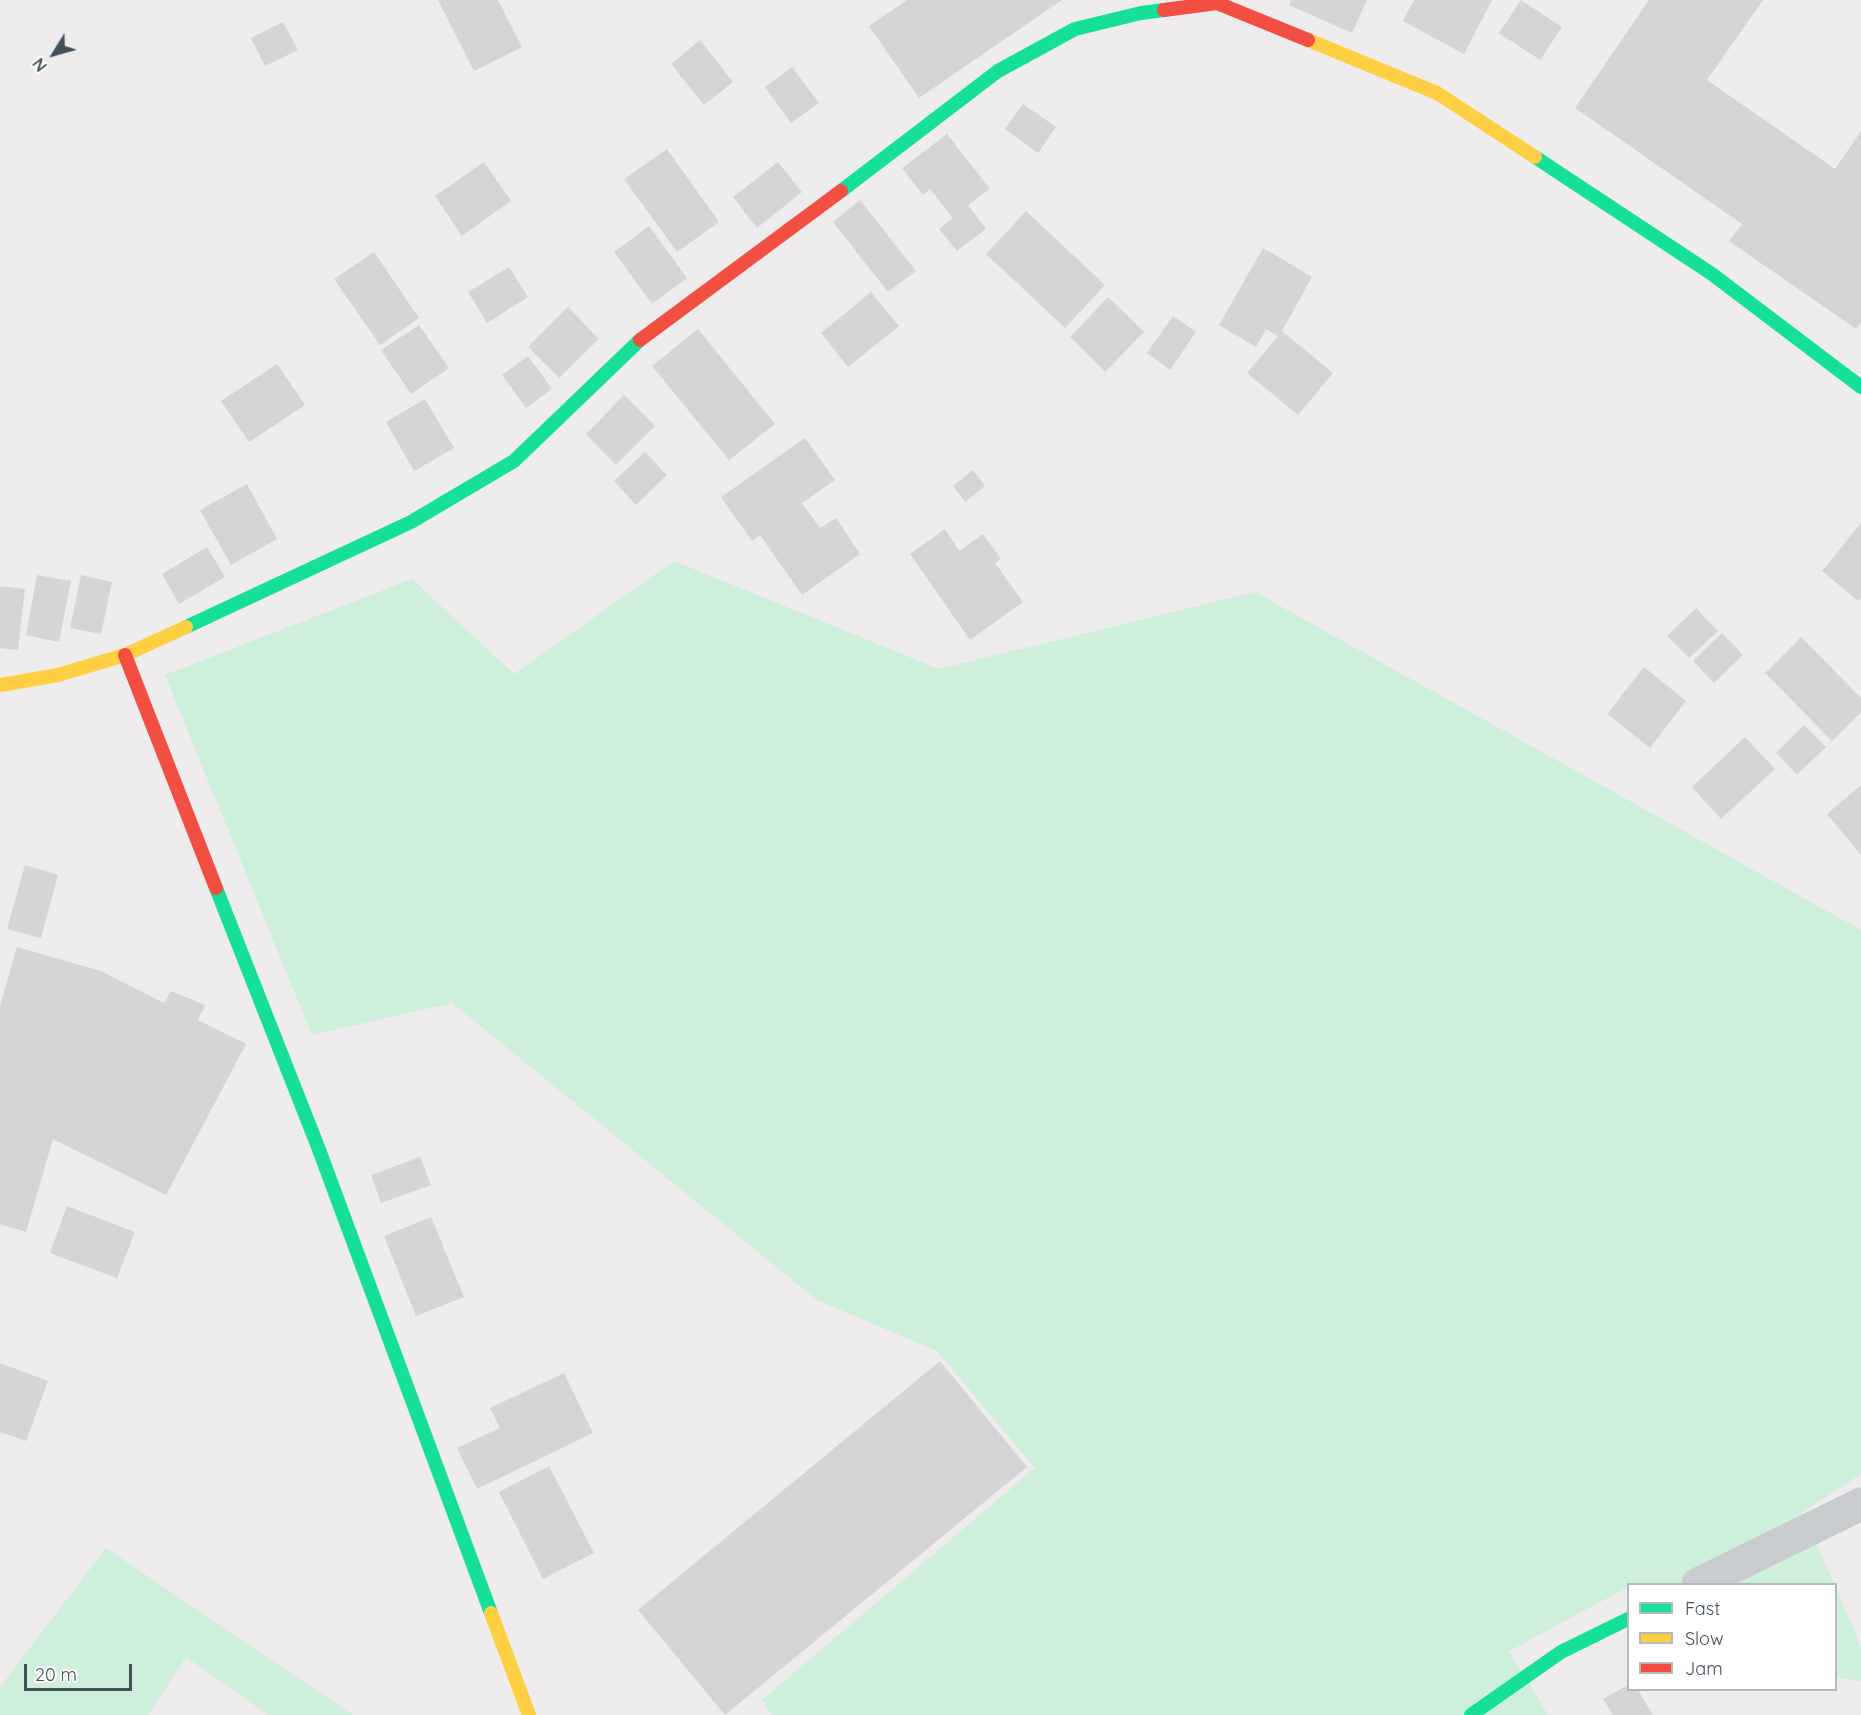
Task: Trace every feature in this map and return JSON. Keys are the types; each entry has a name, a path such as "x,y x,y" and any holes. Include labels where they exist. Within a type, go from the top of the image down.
{"street":[{"path":"0,685 58,675 125,655 411,522 514,461 640,340 998,71 1075,29 1141,13 1217,1 1437,93 1712,274 1861,387"},
{"path":"125,655 318,1147 529,1715"},
{"path":"1700,1583 1861,1504"},
{"path":"1471,1715 1561,1652 1627,1619"}],"green space":[{"path":"674,561 939,669 1255,592 1861,930 1861,1474 1803,1512 1834,1583 1627,1583 1627,1588 1509,1651 1548,1715 772,1715 762,1700 1035,1468 937,1351 817,1300 452,1003 312,1035 165,675 412,579 514,674"},
{"path":"106,1548 353,1715 268,1715 186,1657 148,1715 0,1715 0,1687"},
{"path":"1837,1590 1861,1647 1861,1681 1837,1677"}],"building":[{"path":"438,0 498,0 522,47 474,71"},
{"path":"907,0 1062,0 919,98 869,26"},
{"path":"1291,0 1367,0 1352,33 1289,5"},
{"path":"1414,0 1492,0 1464,54 1403,21"},
{"path":"1521,0 1562,27 1540,60 1499,33"},
{"path":"1649,0 1763,0 1707,80 1835,169 1861,131 1861,322 1856,329 1729,241 1742,224 1575,108"},
{"path":"283,22 298,50 265,66 251,38"},
{"path":"700,40 733,82 704,105 671,64"},
{"path":"792,67 819,103 791,123 765,87"},
{"path":"1023,104 1056,127 1038,153 1005,129"},
{"path":"947,134 990,189 968,205 986,229 957,251 939,229 953,218 930,189 923,195 902,168"},
{"path":"667,149 719,222 677,252 624,179"},
{"path":"484,162 511,201 462,236 435,196"},
{"path":"778,162 802,192 757,228 733,197"},
{"path":"860,200 916,271 888,292 833,222"},
{"path":"1026,211 1105,285 1065,328 986,254"},
{"path":"649,226 687,278 652,304 614,252"},
{"path":"1263,248 1312,277 1282,331 1333,373 1298,415 1247,373 1278,336 1266,329 1256,347 1219,325"},
{"path":"374,252 419,318 380,345 334,279"},
{"path":"509,267 528,297 487,323 468,292"},
{"path":"871,292 899,326 848,367 821,333"},
{"path":"1108,297 1144,332 1105,372 1070,337"},
{"path":"568,307 599,339 559,378 528,347"},
{"path":"1173,316 1196,332 1170,370 1147,353"},
{"path":"419,325 449,368 411,394 381,350"},
{"path":"698,329 775,424 729,460 652,366"},
{"path":"528,356 552,389 526,408 502,375"},
{"path":"277,364 305,405 249,442 221,401"},
{"path":"624,395 655,426 616,465 586,434"},
{"path":"425,399 454,448 414,471 386,422"},
{"path":"805,438 835,480 802,503 820,528 836,518 860,554 802,595 760,535 752,541 721,497"},
{"path":"645,452 667,475 636,505 614,481"},
{"path":"973,470 985,486 965,502 953,486"},
{"path":"247,484 277,539 231,565 200,510"},
{"path":"1861,523 1861,598 1858,601 1822,571"},
{"path":"945,529 959,551 983,534 1001,559 995,563 1023,602 970,640 910,554"},
{"path":"207,547 225,577 179,604 162,574"},
{"path":"37,575 71,581 59,642 26,635"},
{"path":"81,575 112,582 101,634 70,628"},
{"path":"0,586 25,589 18,650 0,648"},
{"path":"1696,608 1718,631 1689,658 1667,636"},
{"path":"1722,633 1743,655 1714,683 1693,661"},
{"path":"1801,637 1861,698 1861,712 1832,741 1765,673"},
{"path":"1644,667 1686,701 1650,748 1607,714"},
{"path":"1804,725 1826,747 1797,775 1776,753"},
{"path":"1745,737 1775,769 1721,819 1692,787"},
{"path":"1861,785 1861,855 1827,814"},
{"path":"25,865 58,875 41,938 7,929"},
{"path":"17,947 101,971 164,1003 171,991 205,1005 198,1020 246,1044 166,1195 53,1139 26,1232 0,1224 0,1006"},
{"path":"420,1157 431,1185 381,1203 371,1175"},
{"path":"67,1206 135,1232 117,1278 50,1253"},
{"path":"431,1217 464,1297 416,1316 384,1236"},
{"path":"940,1361 1027,1467 725,1715 638,1610"},
{"path":"0,1363 48,1381 26,1441 0,1432"},
{"path":"564,1373 593,1433 477,1489 457,1448 500,1428 490,1408"},
{"path":"549,1466 594,1553 543,1579 499,1492"},
{"path":"1627,1686 1627,1691 1639,1691 1653,1715 1613,1715 1603,1699"}],"traffic: fast":[{"path":"841,191 998,71 1075,29 1141,13 1164,10"},
{"path":"1535,157 1712,274 1861,387"},
{"path":"186,627 411,522 514,461 640,340"},
{"path":"216,888 318,1147 491,1613"},
{"path":"1471,1715 1561,1652 1627,1619"}],"traffic: slow":[{"path":"1308,40 1437,93 1535,157"},
{"path":"0,685 58,675 125,655 186,627"},
{"path":"491,1613 529,1715"}],"traffic: jam":[{"path":"1164,10 1217,3 1308,40"},
{"path":"640,340 841,191"},
{"path":"125,655 216,888"}]}
